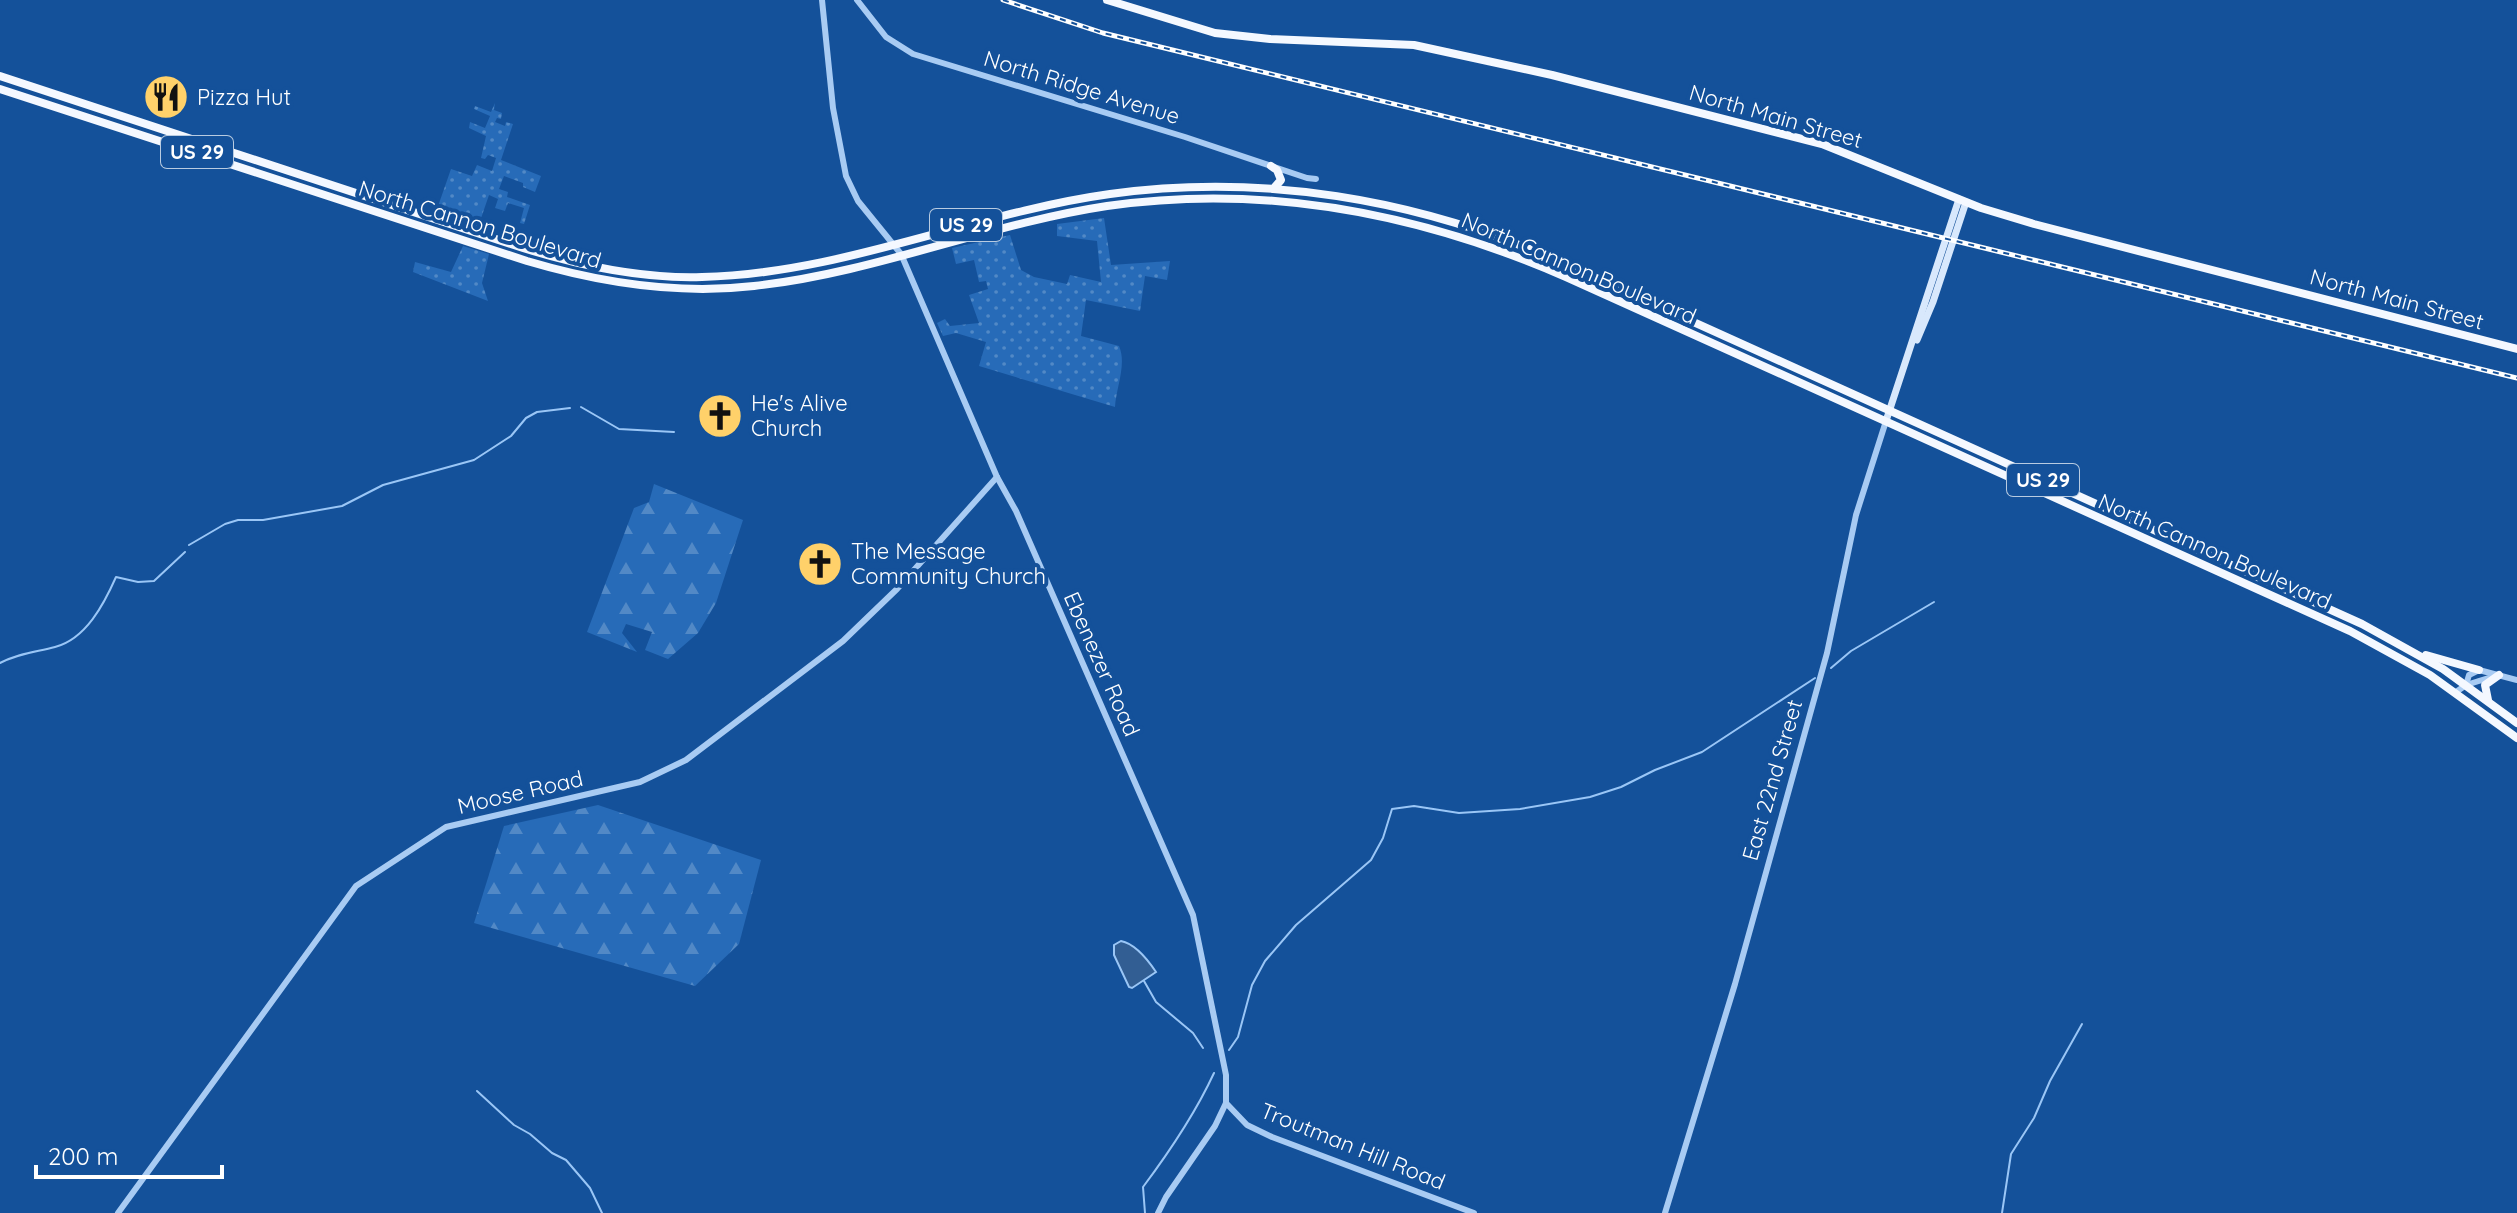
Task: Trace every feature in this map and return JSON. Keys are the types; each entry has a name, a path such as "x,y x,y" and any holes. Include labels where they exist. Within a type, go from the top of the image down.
{"main road":[{"name":"North Main Street","path":"1107,0 1215,33 1270,39 1414,45 1643,97 1822,144 1963,201 2034,224 2517,349"},
{"name":"North Cannon Boulevard","path":"0,76 523,248 590,266 683,277 733,276 796,268 1050,205 1110,194 1194,187 1274,188 1318,192 1390,205 1486,232 1554,259 2362,624 2466,685 2517,723"},
{"name":"North Cannon Boulevard","path":"0,89 503,254 614,283 694,289 796,280 1049,217 1105,206 1147,202 1263,200 1358,211 1424,225 1519,257 2365,639 2456,692 2517,738"},
{"path":"1271,166 1277,170 1281,180 1274,188"},
{"name":"East 22nd Street","path":"1886,421 1908,356 1933,302 1963,201"},
{"path":"2406,648 2479,670"},
{"path":"2488,700 2485,685 2499,675"}],"street":[{"name":"Ebenezer Road","path":"822,0 833,108 846,176 858,201 901,254 1193,915 1226,1075 1226,1103"},
{"name":"North Ridge Avenue","path":"857,0 886,37 913,54 1316,179"},
{"name":"East 22nd Street","path":"1665,1213 1735,984 1827,653 1856,515 1886,421"},
{"name":"Moose Road","path":"118,1213 356,886 446,827 640,782 686,760 843,641 897,589 997,477"},
{"path":"2466,685 2469,675 2479,670 2517,680"},
{"path":"2456,692 2466,685 2499,675"},
{"path":"1158,1213 1215,1126 1226,1103"},
{"name":"Troutman Hill Road","path":"1226,1103 1247,1125 1272,1137 1474,1213"}],"green space":[{"path":"495,103 494,110 502,113 501,119 497,118 495,122 505,126 506,122 513,124 501,160 541,176 535,192 523,187 523,183 504,176 499,189 508,192 507,197 530,205 524,224 520,223 524,208 508,203 505,211 495,208 498,199 489,195 478,227 436,212 451,169 472,176 477,165 492,171 496,158 488,155 485,159 481,158 486,136 469,128 470,122 485,128 490,116 474,109 475,106 491,112"},
{"path":"1104,218 1111,265 1170,261 1167,280 1145,276 1140,311 1086,300 1081,336 1119,346 1121,353 1122,368 1115,407 979,366 986,342 956,333 943,336 937,323 945,319 950,326 979,323 969,295 988,289 986,281 979,282 974,260 956,264 952,248 1010,235 1021,270 1034,277 1067,284 1070,275 1101,282 1097,241 1057,236 1057,224"},
{"path":"463,246 489,254 482,283 488,301 413,272 415,262 451,272"},
{"path":"654,484 743,520 716,603 698,633 668,659 645,650 652,632 626,624 622,633 637,652 587,632 634,508 649,502"},
{"path":"598,805 761,860 739,944 695,986 474,923 504,826"}],"shaded area":[{"path":"1121,941 1137,949 1156,972 1132,988 1114,955 1114,945"}],"waterway":[{"path":"581,407 619,429 674,432"},
{"path":"189,545 238,520 263,520 342,506 383,485 474,460 511,436 526,418 537,412 570,408"},
{"path":"0,663 66,643 93,619 116,577 138,582 154,581 185,552"},
{"path":"1831,668 1851,651 1934,602"},
{"path":"1229,1050 1238,1037 1252,985 1265,961 1296,925 1371,860 1383,838 1392,809 1414,806 1459,813 1520,809 1590,797 1702,752 1815,678"},
{"path":"1144,981 1156,1002 1193,1033 1203,1048"},
{"path":"2002,1213 2011,1154 2034,1118 2050,1081 2082,1024"},
{"path":"1145,1213 1143,1187 1182,1132 1214,1073"},
{"path":"477,1091 514,1125 566,1160 590,1188 602,1213"}],"railway":[{"path":"1003,0 1103,33 2517,378"}],"place":[{"name":"Pizza Hut","path":"166,97"},
{"name":"He's Alive Church","path":"720,416"},
{"name":"The Message Community Church","path":"820,564"}]}
